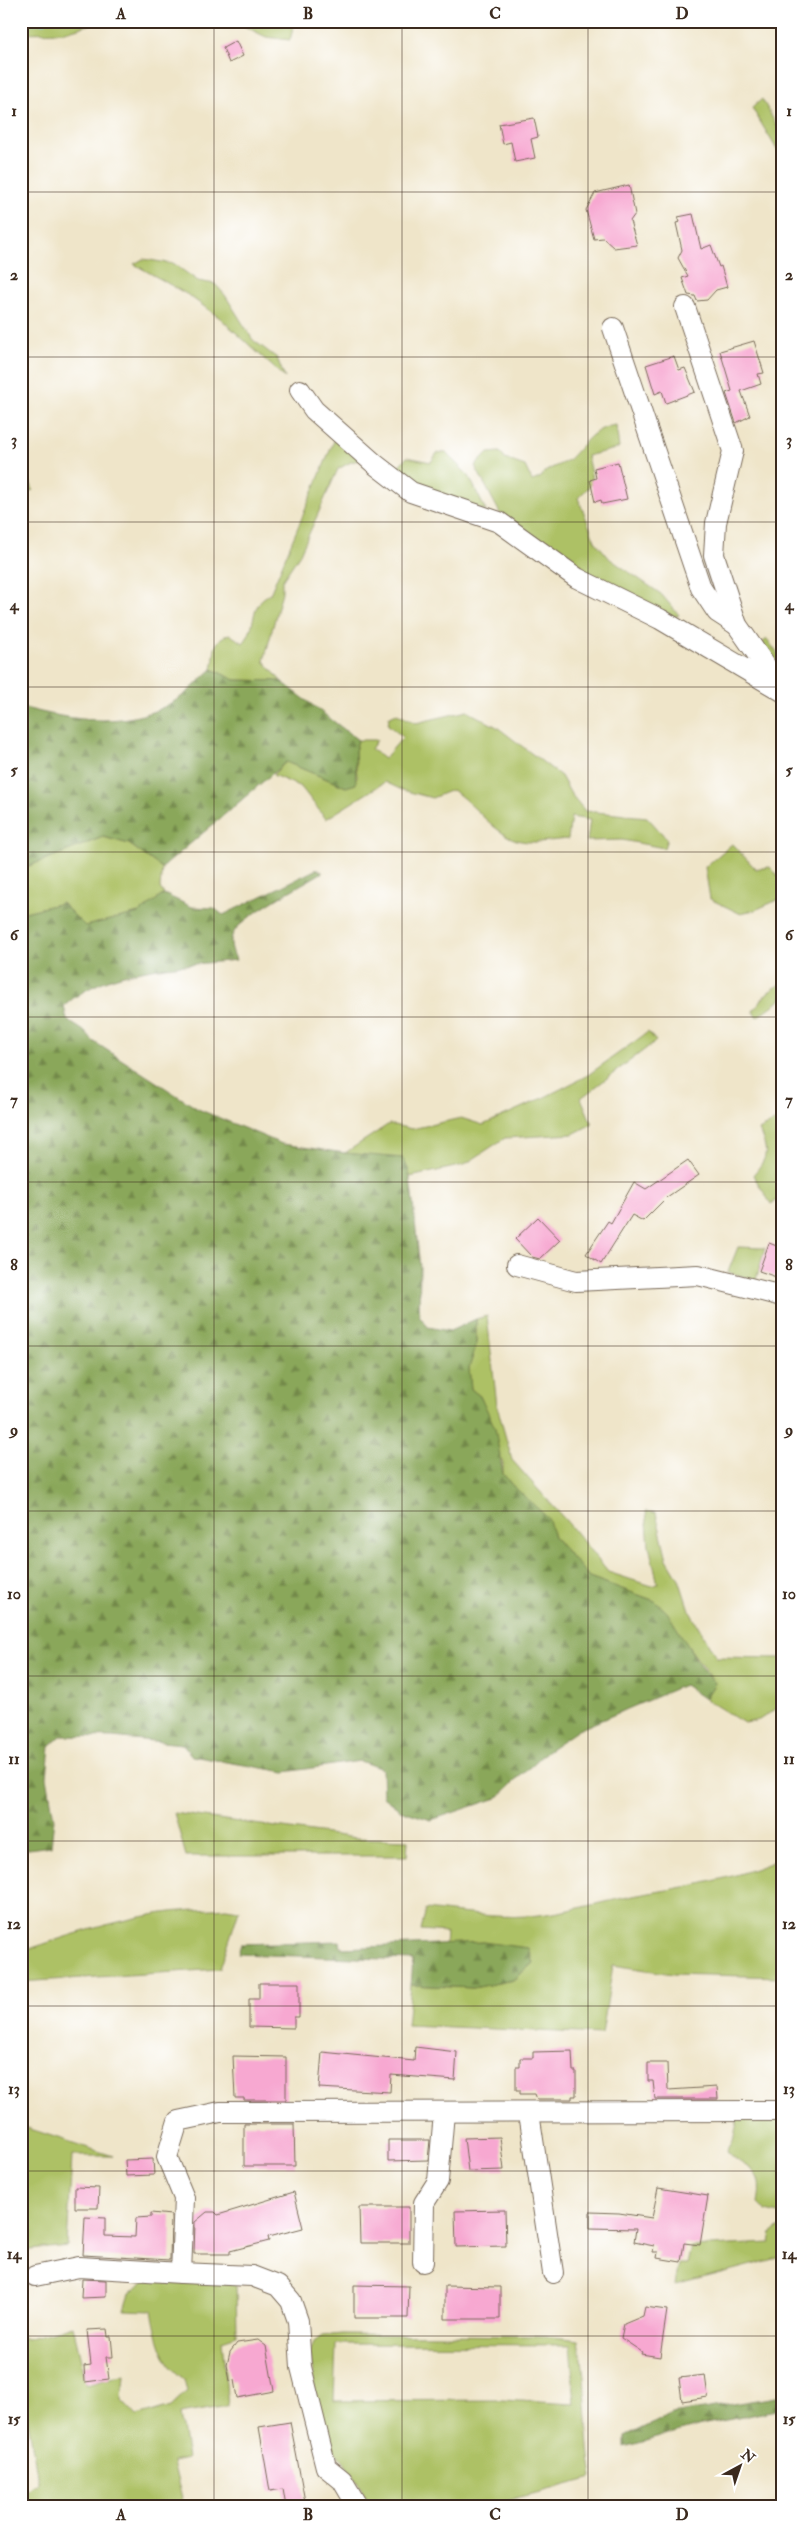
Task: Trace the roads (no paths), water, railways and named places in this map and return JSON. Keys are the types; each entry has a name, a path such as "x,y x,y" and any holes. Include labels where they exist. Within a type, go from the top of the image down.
{"street":[{"path":"684,307 733,451 716,523 714,556 737,625 782,691"},
{"path":"613,328 701,588 717,612 737,625"},
{"path":"300,390 314,410 376,465 411,492 499,522 577,578 660,619 782,691"},
{"path":"517,1265 576,1281 698,1275 782,1296"},
{"path":"181,2273 184,2198 167,2157 178,2121 220,2112 529,2113 782,2111"},
{"path":"423,2262 424,2203 438,2181 444,2113"},
{"path":"529,2113 553,2273"},
{"path":"35,2276 79,2267 252,2276 278,2286 292,2301 298,2321 300,2367 326,2467 342,2480 358,2507"}],"waterway":[{"path":"21,22 44,21"}]}
